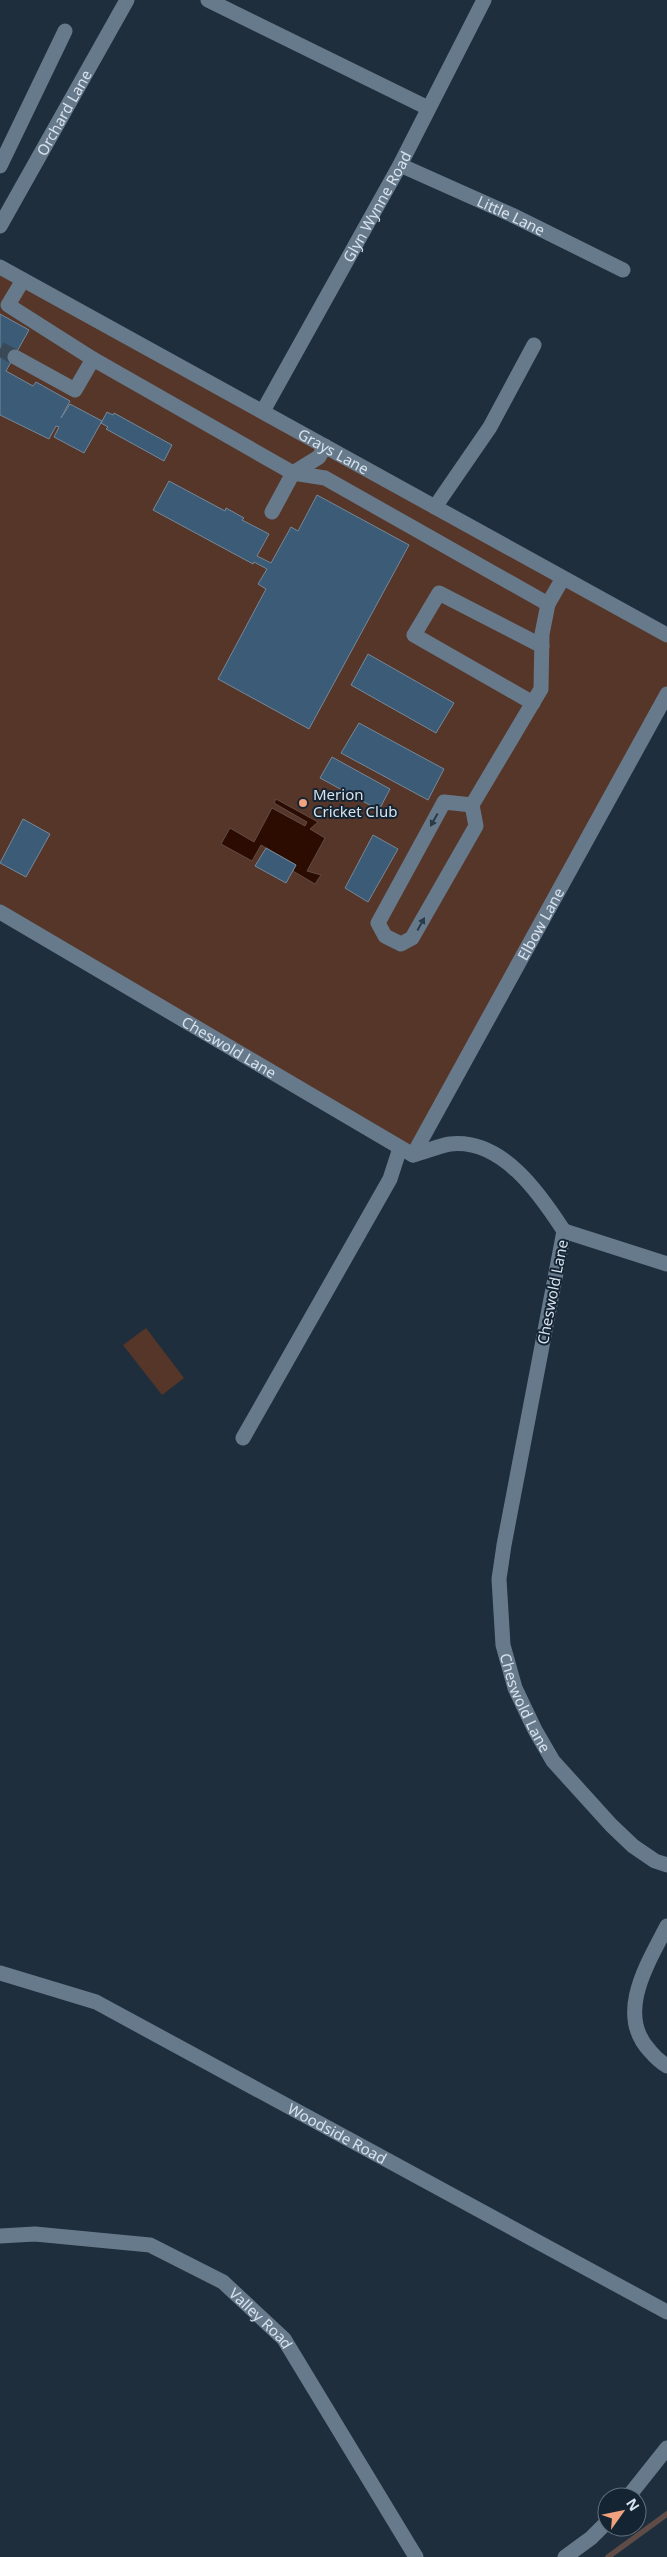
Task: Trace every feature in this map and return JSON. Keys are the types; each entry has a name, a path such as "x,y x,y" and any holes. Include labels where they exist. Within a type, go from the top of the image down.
{"street":[{"name":"Orchard Lane","path":"0,226 127,0"},
{"path":"208,0 428,108"},
{"name":"Glyn Wynne Road","path":"263,412 400,165 484,0"},
{"path":"0,166 4,147 65,31"},
{"name":"Little Lane","path":"400,165 512,215 622,270"},
{"name":"Grays Lane","path":"0,267 667,635"},
{"path":"23,280 8,305 94,359 293,473 325,478 548,604"},
{"path":"435,507 490,427 534,345"},
{"path":"14,356 75,390 94,359"},
{"path":"272,512 293,473 319,458 325,446"},
{"path":"472,805 444,802 378,923 385,936 401,944 412,938 476,826 472,805 541,689 542,646 548,604 563,578"},
{"path":"532,703 414,635 439,593 542,646"},
{"name":"Elbow Lane","path":"243,1438 667,694"},
{"name":"Cheswold Lane","path":"0,912 407,1151 451,1144 480,1147 529,1180 564,1231 504,1544 499,1580 503,1645 515,1688 553,1761 633,1846 655,1861 667,1865"},
{"path":"564,1231 667,1264"},
{"path":"667,1926 645,1968 635,1998 634,2019 639,2040 661,2063 667,2066"},
{"name":"Woodside Road","path":"0,1973 96,2002 667,2312"},
{"name":"Valley Road","path":"0,2236 35,2234 150,2245 223,2282 284,2339 416,2557"},
{"path":"636,2487 667,2448"},
{"path":"565,2557 597,2532"}],"shaded area":[{"name":"Merion Cricket Club","path":"0,270 667,635 667,694 413,1155 0,912"},
{"path":"276,799 318,822 310,829 325,838 307,871 321,875 315,884 293,871 296,865 261,845 252,861 221,844 230,828 254,842 272,808 305,826 307,822 274,803"},
{"path":"146,1328 184,1378 162,1395 123,1345"}],"building":[{"path":"0,314 29,330 6,371 33,386 36,382 70,401 61,418 70,404 102,421 84,453 54,437 59,427 56,426 49,439 0,415"},
{"path":"107,412 113,415 114,413 172,445 164,461 106,429 108,427 101,423"},
{"path":"169,481 225,511 226,508 244,518 242,520 269,534 257,556 271,563 291,527 298,531 317,495 409,545 309,729 218,679 266,589 258,584 267,569 254,562 253,564 153,510"},
{"path":"368,654 454,703 436,733 351,685"},
{"path":"359,723 444,769 428,800 341,753"},
{"path":"332,757 390,789 379,810 320,778"},
{"path":"23,819 50,834 26,877 0,863"},
{"path":"373,835 398,849 368,902 345,888"},
{"path":"266,848 296,865 286,883 255,866"}],"waterway":[{"path":"608,2557 667,2514"}],"tunnel":[{"path":"0,349 15,357"}],"place":[{"name":"Merion Cricket Club","path":"303,803"}]}
